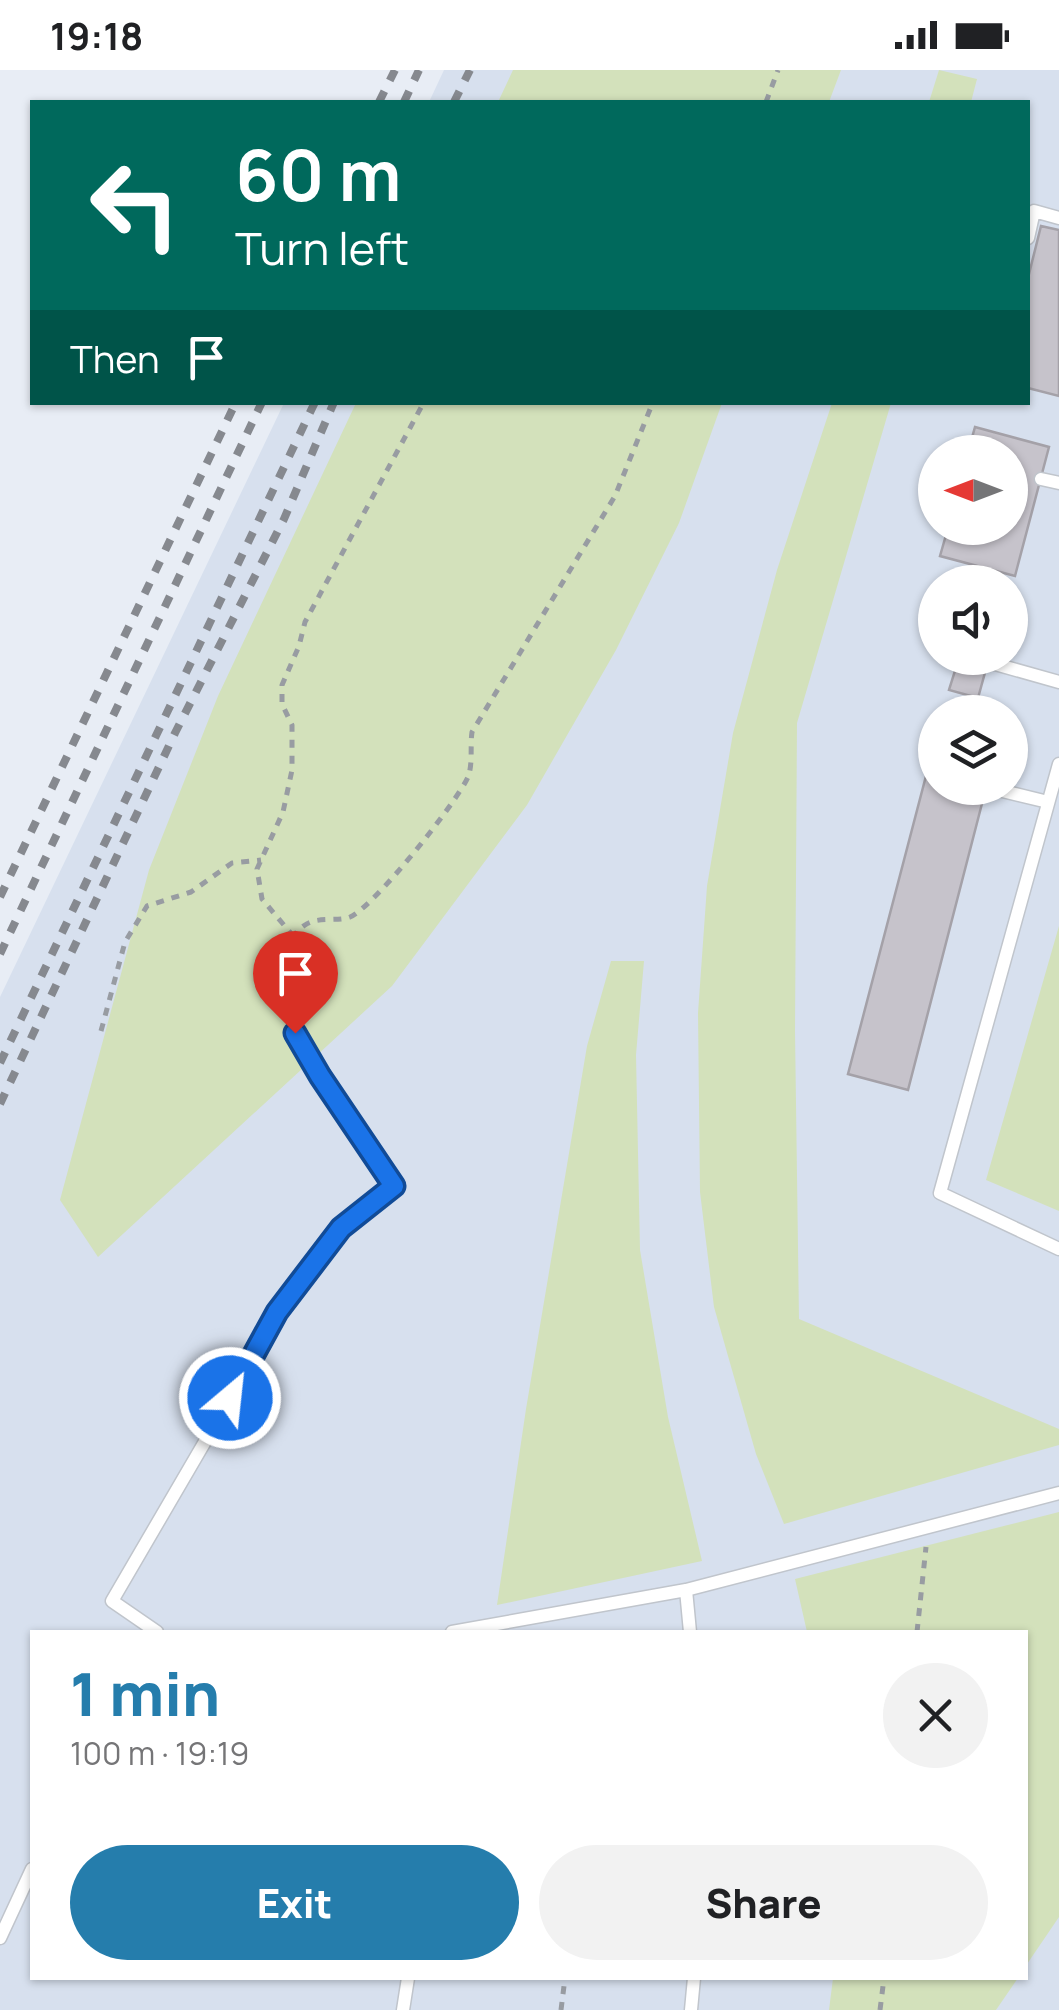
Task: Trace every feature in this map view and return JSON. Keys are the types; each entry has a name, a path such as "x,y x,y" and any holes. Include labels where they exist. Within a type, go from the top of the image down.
{"lane":[{"path":"1030,229 1034,212 1059,218"},
{"path":"1041,478 1059,483"},
{"path":"1028,673 1059,682"},
{"path":"1059,764 940,1193 1059,1249"},
{"path":"1028,797 1048,802"},
{"path":"154,1630 112,1601 277,1312 341,1228 394,1186 295,1033"},
{"path":"465,1630 686,1590 1059,1493"},
{"path":"686,1590 690,1630"},
{"path":"0,1938 30,1873"},
{"path":"404,2010 408,1980"},
{"path":"691,2010 694,1980"}],"path":[{"path":"767,100 778,70"},
{"path":"294,937 262,899 257,869 283,812 292,770 292,725 282,704 282,685 305,622 422,405"},
{"path":"295,1033 284,1005 281,974 294,937 306,924 350,916 377,893 436,827 470,774 472,732 615,496 652,405"},
{"path":"101,1031 125,942 147,906 191,892 232,863 261,860"},
{"path":"918,1630 928,1529"},
{"path":"561,2010 566,1980"},
{"path":"880,2010 884,1980"}],"shaded area":[{"path":"444,70 1059,70 1059,2010 0,2010 0,997 283,405 1030,405 1030,100 430,100"}],"green space":[{"path":"513,70 841,70 830,100 499,100"},
{"path":"939,70 977,79 972,100 930,100"},
{"path":"355,405 721,405 679,523 616,650 527,805 392,986 98,1257 60,1200 149,870 218,696"},
{"path":"831,405 890,405 797,723 795,1031 799,1319 1059,1429 1059,1445 784,1524 756,1454 714,1307 700,1192 698,1013 707,886 733,733 777,570"},
{"path":"1059,926 1059,1211 986,1180"},
{"path":"611,961 644,961 636,1055 640,1250 668,1417 702,1561 497,1605 587,1046"},
{"path":"1059,1512 1059,1917 1028,1963 1028,1630 807,1630 795,1579"},
{"path":"833,1980 1017,1980 996,2010 829,2010"}],"building":[{"path":"1041,226 1059,230 1059,396 1030,389 1030,270"},
{"path":"975,427 1005,435 973,435"},
{"path":"1028,441 1049,447 1028,527"},
{"path":"943,545 1023,545 1018,565 974,565 940,556"},
{"path":"954,675 984,675 979,695 949,690"},
{"path":"918,805 982,805 908,1090 848,1074"}],"railway":[{"path":"380,100 395,70"},
{"path":"405,100 419,70"},
{"path":"455,100 470,70"},
{"path":"0,897 235,405"},
{"path":"0,954 261,405"},
{"path":"0,1063 314,405"},
{"path":"0,1104 175,733 284,519 333,405"}],"route":[{"path":"230,1398 277,1312 341,1228 394,1186 295,1033"}]}
